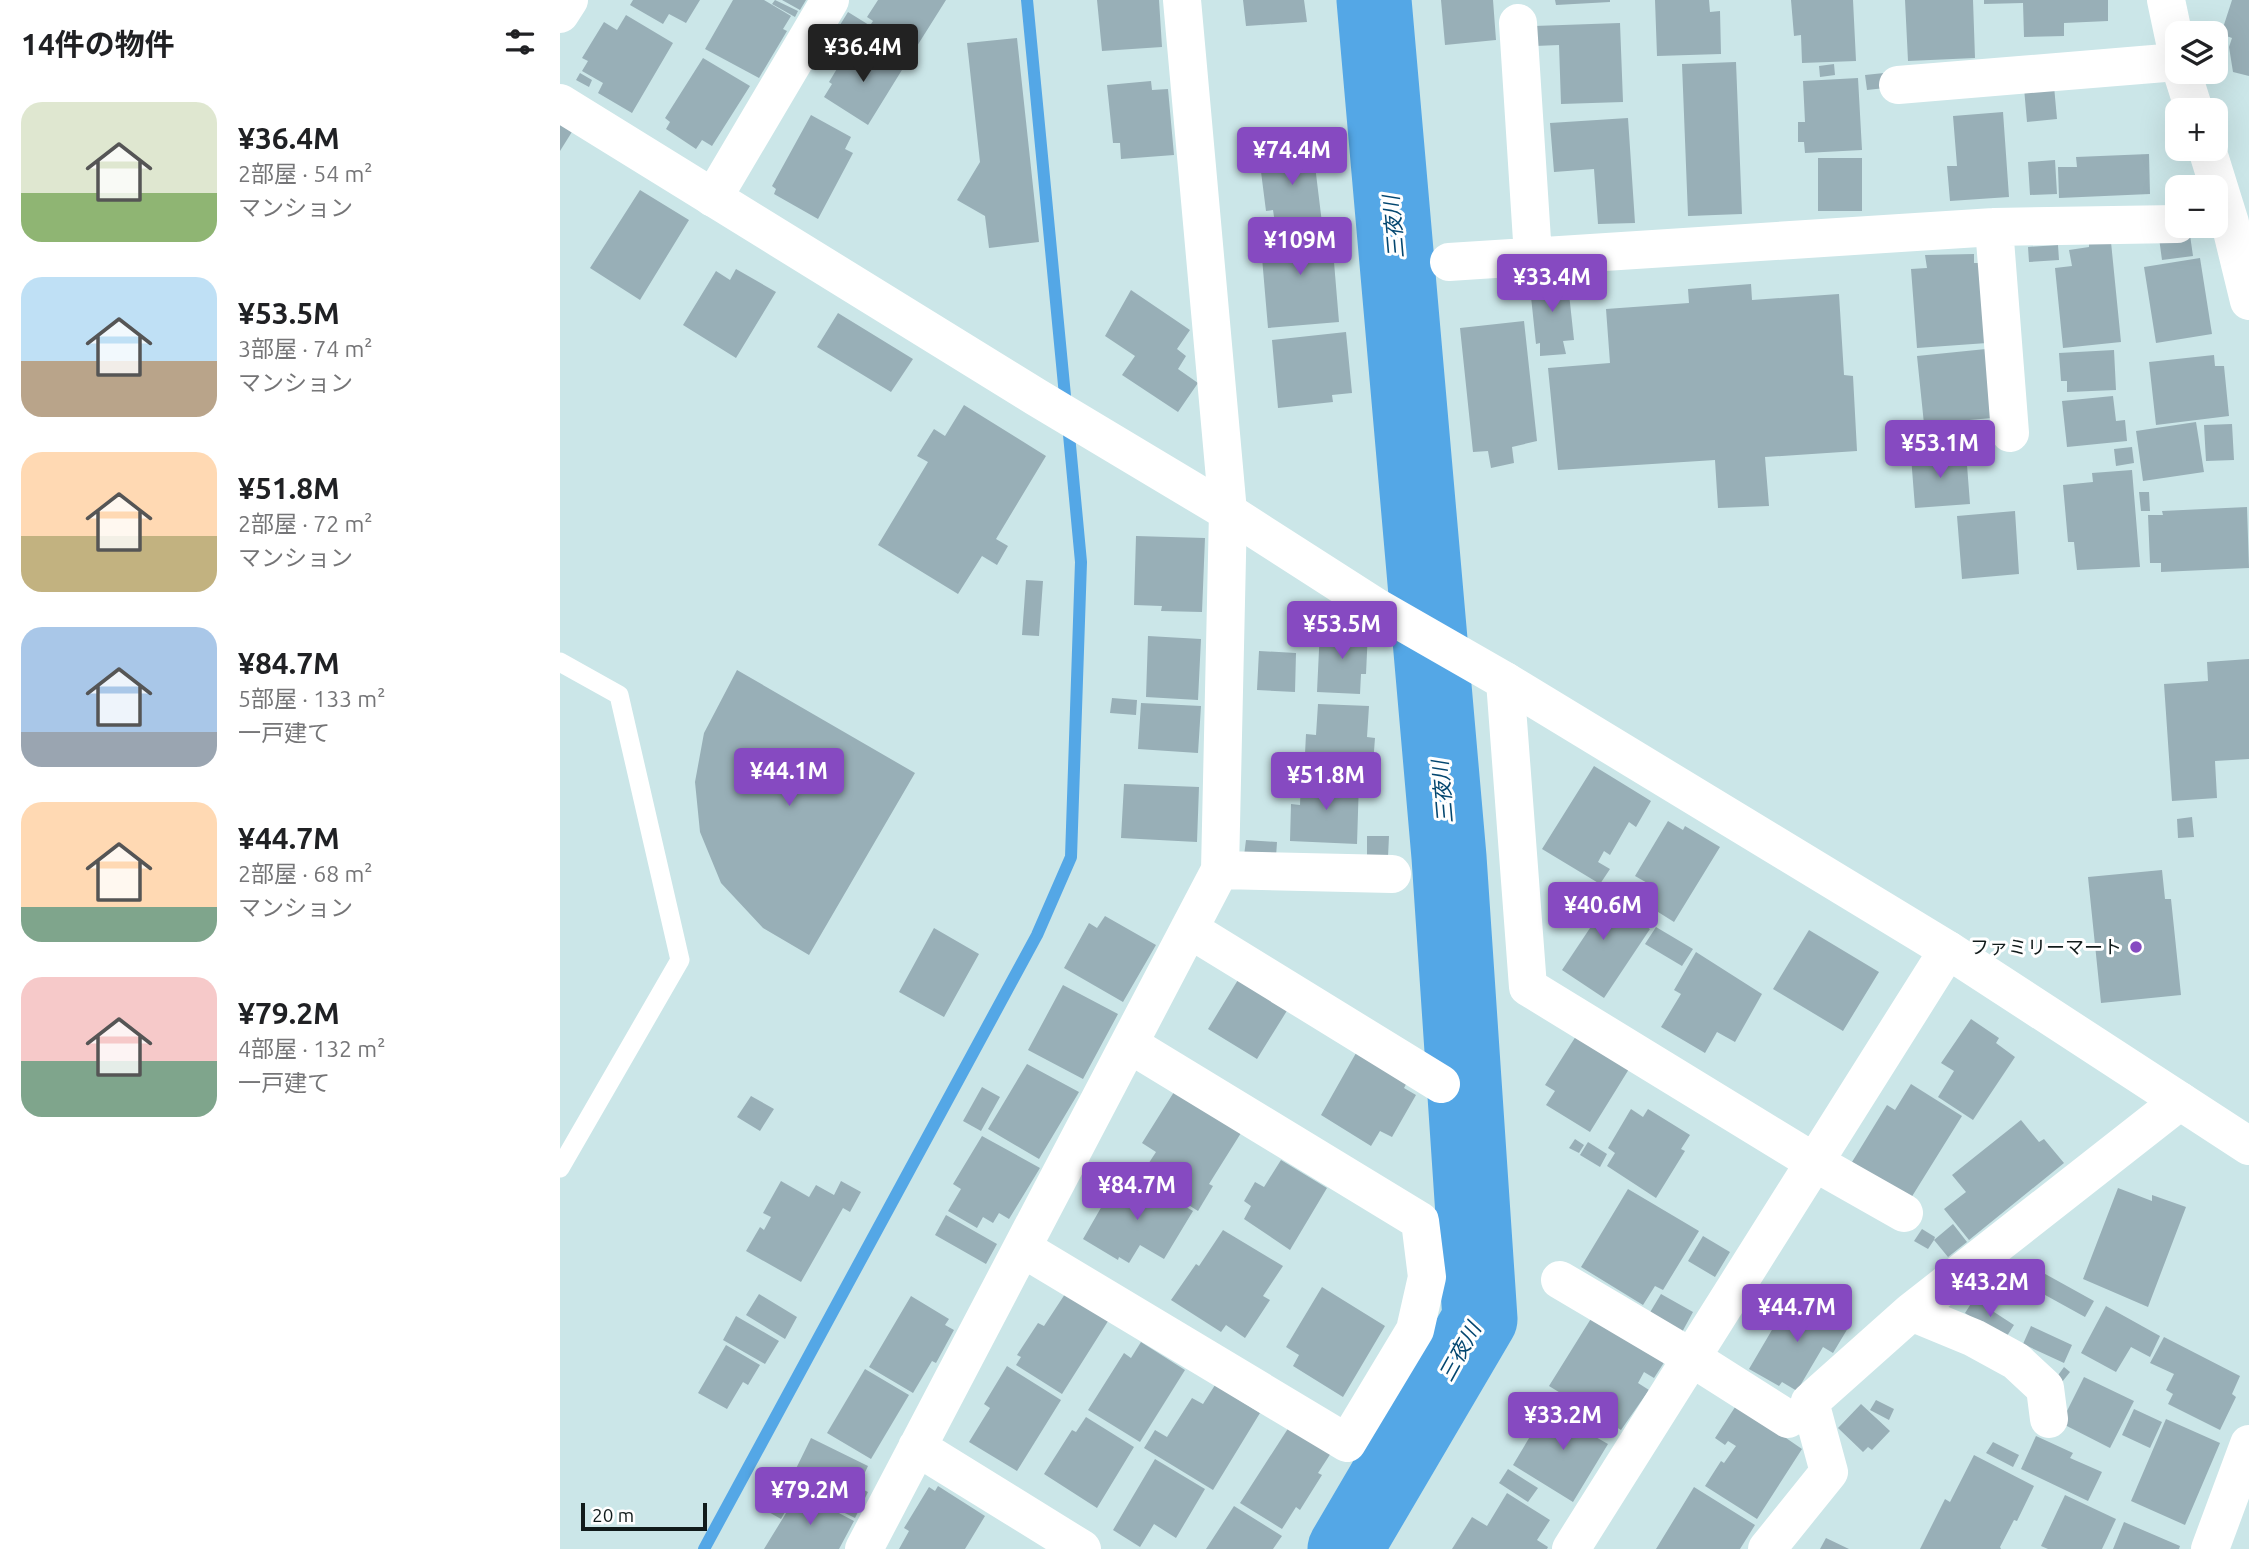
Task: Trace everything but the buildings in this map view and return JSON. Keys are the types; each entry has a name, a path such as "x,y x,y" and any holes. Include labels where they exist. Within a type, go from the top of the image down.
{"street":[{"path":"560,14 569,0"},
{"path":"713,198 830,0"},
{"path":"864,1549 1220,870 1228,512 1182,0"},
{"path":"2166,0 2170,21"},
{"path":"1518,23 1533,256"},
{"path":"1898,85 2165,63"},
{"path":"560,103 1036,397 1228,512 1376,607 1504,681 1948,950 2249,1146"},
{"path":"2211,161 2232,224 2249,301"},
{"path":"1450,262 1994,227 2165,224"},
{"path":"1994,227 2010,433"},
{"path":"1504,681 1528,987 1814,1162 1904,1213"},
{"path":"1220,870 1392,874"},
{"path":"1189,929 1441,1084"},
{"path":"1571,1549 1948,950"},
{"path":"1022,1248 1348,1443 1415,1331 1427,1277 1420,1221 1129,1044"},
{"path":"1767,1549 1829,1472 1810,1402 1910,1312 2180,1101"},
{"path":"1560,1280 1692,1358 1788,1419"},
{"path":"1910,1312 1974,1338 2016,1361 2045,1388 2049,1419"},
{"path":"2210,1549 2249,1444"},
{"path":"916,1447 1082,1549"}],"lane":[{"path":"560,662 619,695 680,960 560,1168"}],"waterway":[{"path":"1027,0 1066,406"},
{"name":"三夜川","path":"1345,1549 1480,1319 1449,857 1374,0"},
{"path":"704,1549 1037,935 1071,857 1081,562 1068,424"}],"place":[{"name":"ファミリーマート","path":"2136,947"}]}
